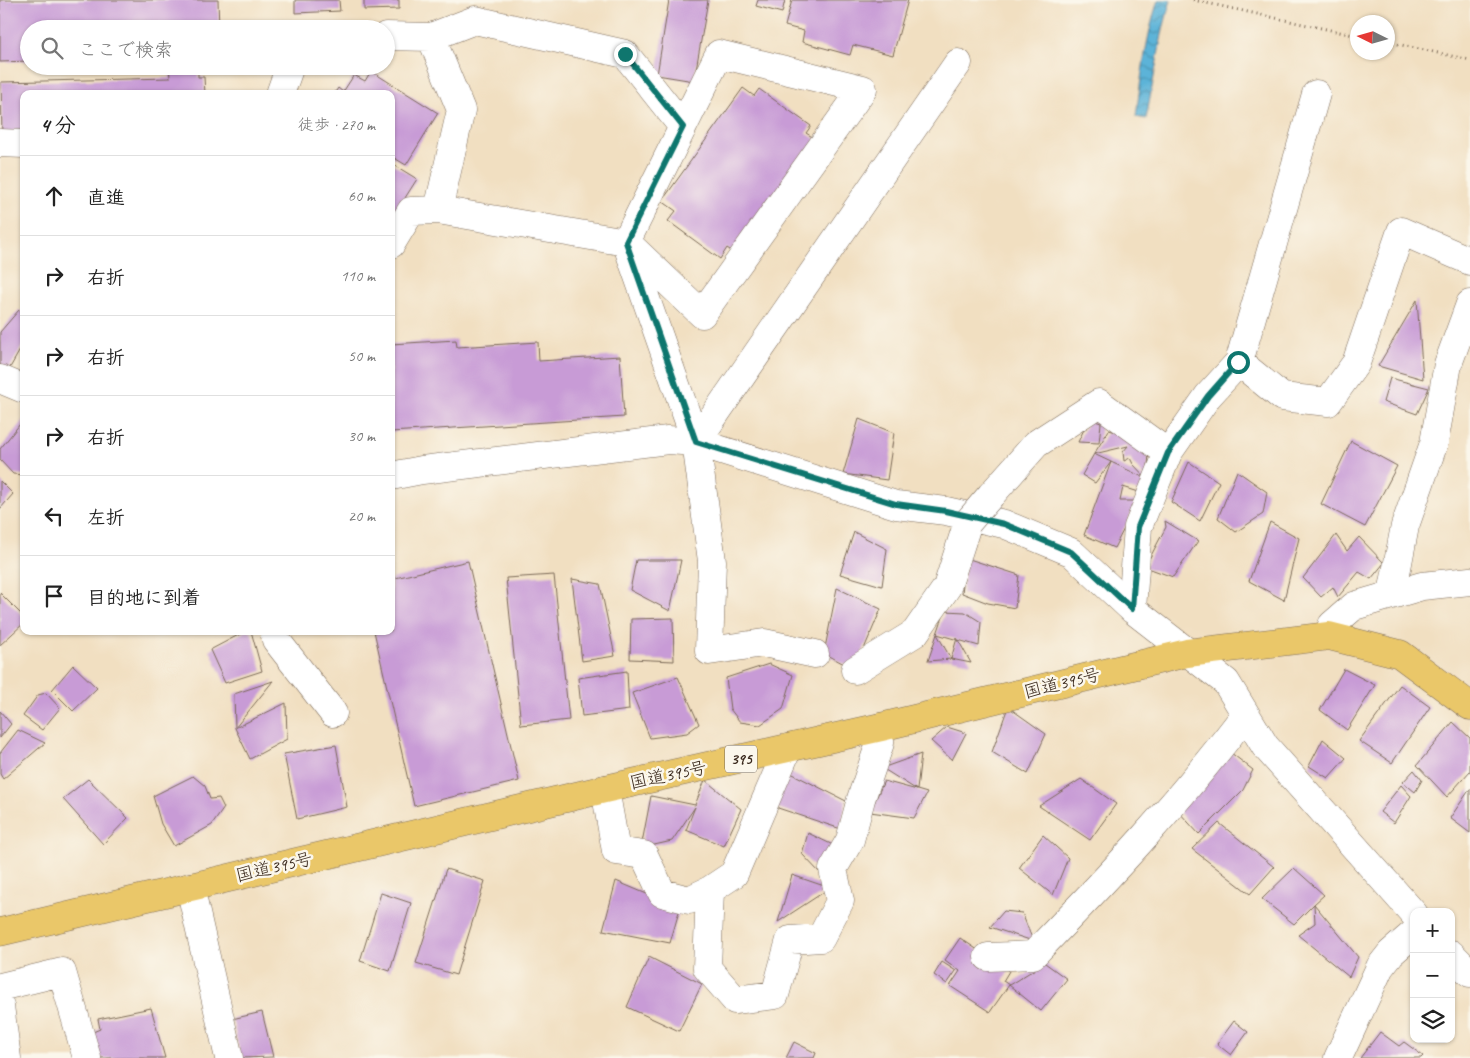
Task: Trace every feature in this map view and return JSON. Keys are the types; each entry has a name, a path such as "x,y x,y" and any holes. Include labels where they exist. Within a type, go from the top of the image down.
{"highway":[{"name":"国道395号","path":"0,932 605,788 881,727 1187,653 1329,636 1400,654 1470,706"}],"street":[{"path":"395,36 431,37 475,20 625,54 683,127"},
{"path":"431,37 461,110 438,210"},
{"path":"395,237 411,211 438,210 626,242 702,314 863,89 719,54 626,242 696,442 712,561 709,651 764,643 815,654"},
{"path":"696,442 958,63"},
{"path":"281,90 287,75"},
{"path":"1132,609 1138,527 1168,453 1208,396 1238,362 1316,94"},
{"path":"0,143 20,144"},
{"path":"1238,362 1282,397 1328,402 1356,363 1401,231 1470,261"},
{"path":"1392,594 1406,526 1434,443 1448,364 1470,304"},
{"path":"0,379 20,387"},
{"path":"855,670 915,633 947,587 968,522 1036,444 1099,402 1168,453"},
{"path":"395,475 422,470 668,440 696,442 896,504 946,511 1004,524 1071,552 1132,609 1226,682 1265,746 1410,909"},
{"path":"1329,636 1332,625 1354,606 1422,586 1470,581"},
{"path":"275,635 276,640 333,713"},
{"path":"988,957 1033,955 1173,806 1209,763 1245,715"},
{"path":"710,890 707,968 735,1000 775,995 790,940 821,938 840,901 833,869 850,840 860,799 880,743 881,727"},
{"path":"605,788 616,851 644,855 662,893 689,900 710,890 734,874 788,748"},
{"path":"190,887 230,1058"},
{"path":"1338,1058 1380,967 1391,953 1410,936"},
{"path":"1455,958 1470,973"},
{"path":"0,986 62,972 87,1058"},
{"path":"0,1006 7,1058"}],"path":[{"path":"1193,0 1350,34"},
{"path":"1395,44 1470,60"}],"water":[{"path":"1158,0 1171,0 1163,29 1146,119 1136,117 1147,43"}],"building":[{"path":"0,0 218,0 219,20 20,20 20,61 0,62"},
{"path":"295,0 339,0 340,11 295,13"},
{"path":"364,0 399,0 399,9 364,10"},
{"path":"669,0 708,0 694,81 657,75"},
{"path":"758,0 785,0 782,13 756,6"},
{"path":"792,0 908,0 893,55 853,45 850,55 802,42 804,31 785,26"},
{"path":"170,75 198,75 198,77 204,77 205,90 20,90 20,136 2,137 1,82 170,78"},
{"path":"354,75 365,81 369,75 377,75 438,113 406,165 395,158 395,90 344,90"},
{"path":"743,88 754,96 759,89 811,126 806,133 817,140 736,254 727,248 720,259 668,221 676,211 662,201"},
{"path":"395,165 417,179 395,214"},
{"path":"1417,300 1423,379 1378,366"},
{"path":"20,311 20,350 7,373 0,364 0,332"},
{"path":"456,340 457,347 538,342 539,361 620,356 624,417 395,432 395,344"},
{"path":"1390,378 1429,388 1417,414 1383,402"},
{"path":"859,419 894,433 887,480 843,474"},
{"path":"1089,419 1101,423 1099,443 1078,442"},
{"path":"20,424 20,475 13,474 0,460 0,449"},
{"path":"1109,430 1134,437 1149,453 1147,479 1130,458 1124,461 1123,452 1128,446 1094,454"},
{"path":"1351,441 1397,466 1365,527 1321,504"},
{"path":"1094,454 1111,462 1095,483 1082,475"},
{"path":"1111,462 1147,479 1142,493 1123,487 1120,501 1136,501 1114,548 1084,535"},
{"path":"1189,462 1219,482 1200,521 1171,502"},
{"path":"1237,471 1267,492 1263,514 1236,532 1218,518"},
{"path":"0,481 13,494 0,509"},
{"path":"1165,521 1198,541 1173,577 1145,567 1166,527"},
{"path":"1270,522 1299,538 1284,600 1249,581"},
{"path":"854,532 887,549 882,586 840,574"},
{"path":"1336,535 1347,551 1359,537 1384,563 1371,579 1359,572 1338,597 1333,587 1321,597 1303,578"},
{"path":"966,558 1019,575 1015,608 988,603 962,593"},
{"path":"636,560 681,560 670,611 630,590"},
{"path":"468,561 519,781 414,806 375,635 395,635 395,578"},
{"path":"554,575 569,720 521,725 506,578"},
{"path":"572,579 600,584 615,656 582,661"},
{"path":"837,588 881,609 855,670 824,653"},
{"path":"0,593 20,613 20,627 0,645"},
{"path":"945,611 965,612 981,622 979,646 937,634"},
{"path":"673,618 674,661 630,659 631,619"},
{"path":"937,634 951,659 928,661"},
{"path":"238,635 252,635 262,671 225,683 210,650"},
{"path":"957,638 971,663 951,659"},
{"path":"769,664 793,675 783,709 760,725 740,722 730,709 726,678"},
{"path":"73,665 97,688 73,711 52,690"},
{"path":"1344,669 1375,685 1347,730 1320,710"},
{"path":"627,671 629,710 582,716 578,678"},
{"path":"678,677 699,724 687,733 650,738 632,693"},
{"path":"273,681 235,728 234,694"},
{"path":"1400,685 1430,707 1392,763 1359,741"},
{"path":"46,693 60,708 42,730 23,716 38,695"},
{"path":"286,703 287,739 250,759 235,728"},
{"path":"1008,707 1046,734 1028,774 992,752"},
{"path":"0,711 11,724 0,738"},
{"path":"1453,722 1470,738 1470,771 1447,797 1417,765"},
{"path":"947,727 966,733 952,760 931,741"},
{"path":"18,730 45,743 3,779 0,774 0,753"},
{"path":"1323,739 1346,758 1328,778 1309,766"},
{"path":"336,745 347,807 297,819 284,754"},
{"path":"1226,749 1253,770 1243,790 1199,834 1178,811"},
{"path":"921,754 917,790 882,768"},
{"path":"781,768 846,801 841,829 769,805"},
{"path":"1414,770 1422,780 1415,792 1403,782"},
{"path":"193,776 205,786 210,799 219,798 224,808 212,825 174,846 161,824 153,796"},
{"path":"88,779 128,818 103,844 63,799"},
{"path":"1081,779 1116,804 1090,840 1039,806"},
{"path":"705,780 741,809 724,846 686,830 695,807 672,841 641,848 651,796 695,805"},
{"path":"884,781 927,793 914,818 870,812"},
{"path":"1401,785 1411,796 1394,823 1380,812"},
{"path":"1470,789 1470,833 1450,818"},
{"path":"1219,823 1274,867 1250,894 1192,849"},
{"path":"808,833 833,845 821,874 802,854"},
{"path":"1043,835 1068,858 1053,895 1019,868"},
{"path":"1294,868 1324,895 1294,924 1262,899"},
{"path":"446,869 485,881 456,975 416,963"},
{"path":"792,875 830,888 778,922"},
{"path":"616,881 680,908 670,943 603,930"},
{"path":"381,893 411,903 390,971 360,961"},
{"path":"1314,904 1358,957 1349,977 1298,935 1315,923"},
{"path":"1004,911 1022,913 1033,941 990,927"},
{"path":"960,938 1009,971 1003,981 1009,985 990,1012 950,986 960,971 945,960"},
{"path":"649,957 702,984 679,1031 627,1007"},
{"path":"942,962 956,971 947,984 934,975"},
{"path":"1045,963 1067,979 1041,1011 1009,985"},
{"path":"151,1008 165,1058 99,1058 93,1032 100,1029 98,1019"},
{"path":"262,1012 273,1057 241,1058 232,1019"},
{"path":"1234,1021 1248,1032 1231,1055 1217,1044"},
{"path":"1380,1032 1399,1046 1404,1042 1423,1056 1421,1058 1360,1058"},
{"path":"794,1042 816,1053 814,1058 786,1058"}],"route":[{"path":"625,54 683,127 626,242 696,442 896,504 946,511 1004,524 1071,552 1132,609 1138,527 1168,453 1208,396 1238,362"}]}
